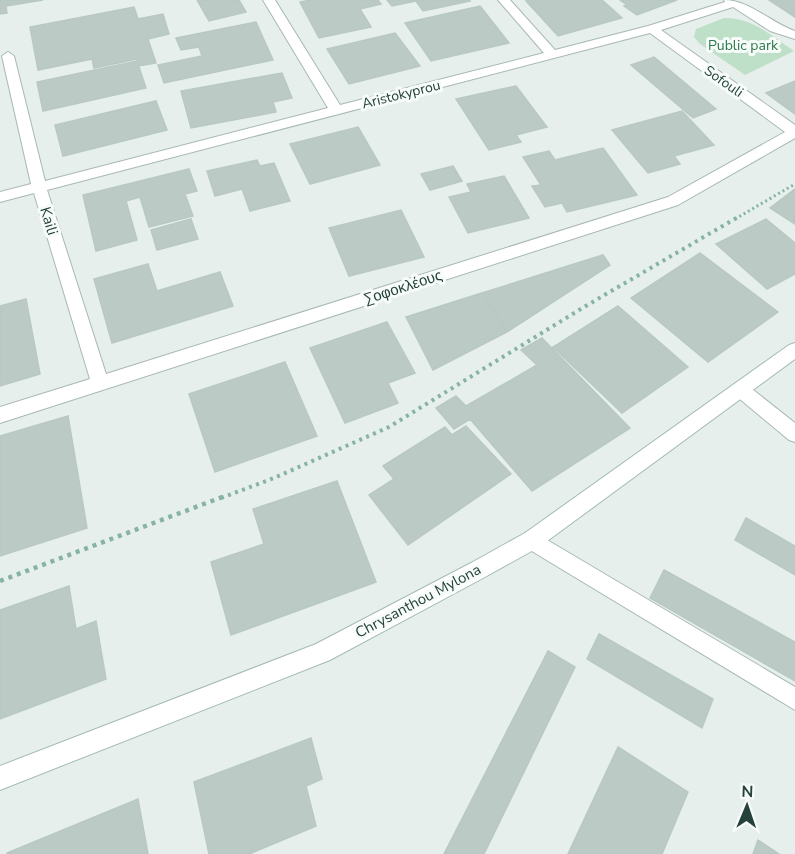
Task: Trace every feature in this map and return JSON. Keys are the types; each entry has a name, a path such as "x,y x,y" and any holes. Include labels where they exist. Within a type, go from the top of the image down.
{"street":[{"path":"269,0 336,110"},
{"path":"504,0 552,55"},
{"name":"Aristokyprou","path":"0,197 652,29 732,1 774,28 795,35"},
{"name":"Sofouli","path":"652,29 795,132"},
{"name":"Kaili","path":"8,56 39,187 100,384"},
{"name":"Σοφοκλέους","path":"0,415 673,201 795,132"},
{"name":"Chrysanthou Mylona","path":"0,778 322,652 531,540 795,350"},
{"path":"741,390 795,434"},
{"path":"531,540 795,699"}],"path":[{"path":"0,581 274,478 388,427 584,307 795,184"}],"green space":[{"name":"Public park","path":"724,18 752,24 794,51 745,75 700,44 694,37 696,29"}],"building":[{"path":"0,0 43,0 6,6 7,13 0,14"},
{"path":"197,0 239,0 246,12 209,21"},
{"path":"378,0 381,4 360,9 371,27 319,38 300,2"},
{"path":"387,0 470,1 423,11 416,1 392,6"},
{"path":"602,0 622,18 558,36 526,1"},
{"path":"620,0 677,0 637,15 624,6 627,5"},
{"path":"769,0 795,0 795,17"},
{"path":"480,6 509,43 431,61 405,23"},
{"path":"134,7 138,19 163,14 169,34 148,39 156,63 139,66 137,59 94,68 92,59 38,70 30,27"},
{"path":"256,22 273,60 164,83 158,65 202,56 199,47 181,50 176,38"},
{"path":"395,33 420,66 349,84 327,49"},
{"path":"654,57 716,109 693,118 631,65"},
{"path":"137,61 146,88 43,111 37,82"},
{"path":"282,73 292,98 273,102 276,112 191,128 181,91"},
{"path":"795,81 795,114 766,93"},
{"path":"516,86 547,127 516,135 521,142 489,150 456,99"},
{"path":"156,101 167,130 63,156 55,125"},
{"path":"682,111 714,145 674,156 680,164 648,173 612,130"},
{"path":"358,127 380,165 310,184 290,144"},
{"path":"603,148 637,195 567,212 562,203 545,207 532,186 541,185 523,157 549,151 555,160"},
{"path":"257,160 260,166 274,163 290,201 250,211 242,189 215,196 207,171"},
{"path":"453,166 462,181 430,190 421,174"},
{"path":"189,169 197,191 185,194 193,216 149,227 140,197 126,201 137,240 96,251 83,195"},
{"path":"504,176 529,218 468,233 449,197 471,192 467,184"},
{"path":"795,189 795,224 770,208"},
{"path":"401,210 424,257 349,276 329,228"},
{"path":"191,219 198,239 157,250 151,230"},
{"path":"766,219 795,243 795,274 767,289 716,244"},
{"path":"700,253 778,312 708,362 631,298"},
{"path":"603,255 610,265 507,332 482,293"},
{"path":"148,264 157,291 220,272 233,306 112,343 94,279"},
{"path":"482,293 507,332 433,370 406,317"},
{"path":"26,299 40,374 0,386 0,306"},
{"path":"618,306 688,367 622,413 553,347"},
{"path":"387,322 415,373 388,383 398,403 345,423 310,348"},
{"path":"542,338 630,428 532,491 470,419 454,429 436,408 456,396 466,406 537,365 521,350"},
{"path":"285,362 317,436 215,472 189,394"},
{"path":"68,416 87,528 0,556 0,436"},
{"path":"466,426 511,474 408,545 369,495 394,479 383,466 445,427 452,435"},
{"path":"337,481 376,582 231,635 211,562 264,544 253,509"},
{"path":"746,518 795,546 795,575 735,540"},
{"path":"664,570 795,642 795,681 650,598"},
{"path":"69,586 76,629 96,621 106,679 0,719 0,610"},
{"path":"599,634 713,699 702,728 587,659"},
{"path":"548,651 575,667 484,854 444,854"},
{"path":"311,738 322,779 306,786 316,826 249,854 209,854 194,782"},
{"path":"618,747 688,792 662,854 568,854"},
{"path":"138,799 148,854 7,854 7,853"},
{"path":"758,840 779,854 753,854"}]}
